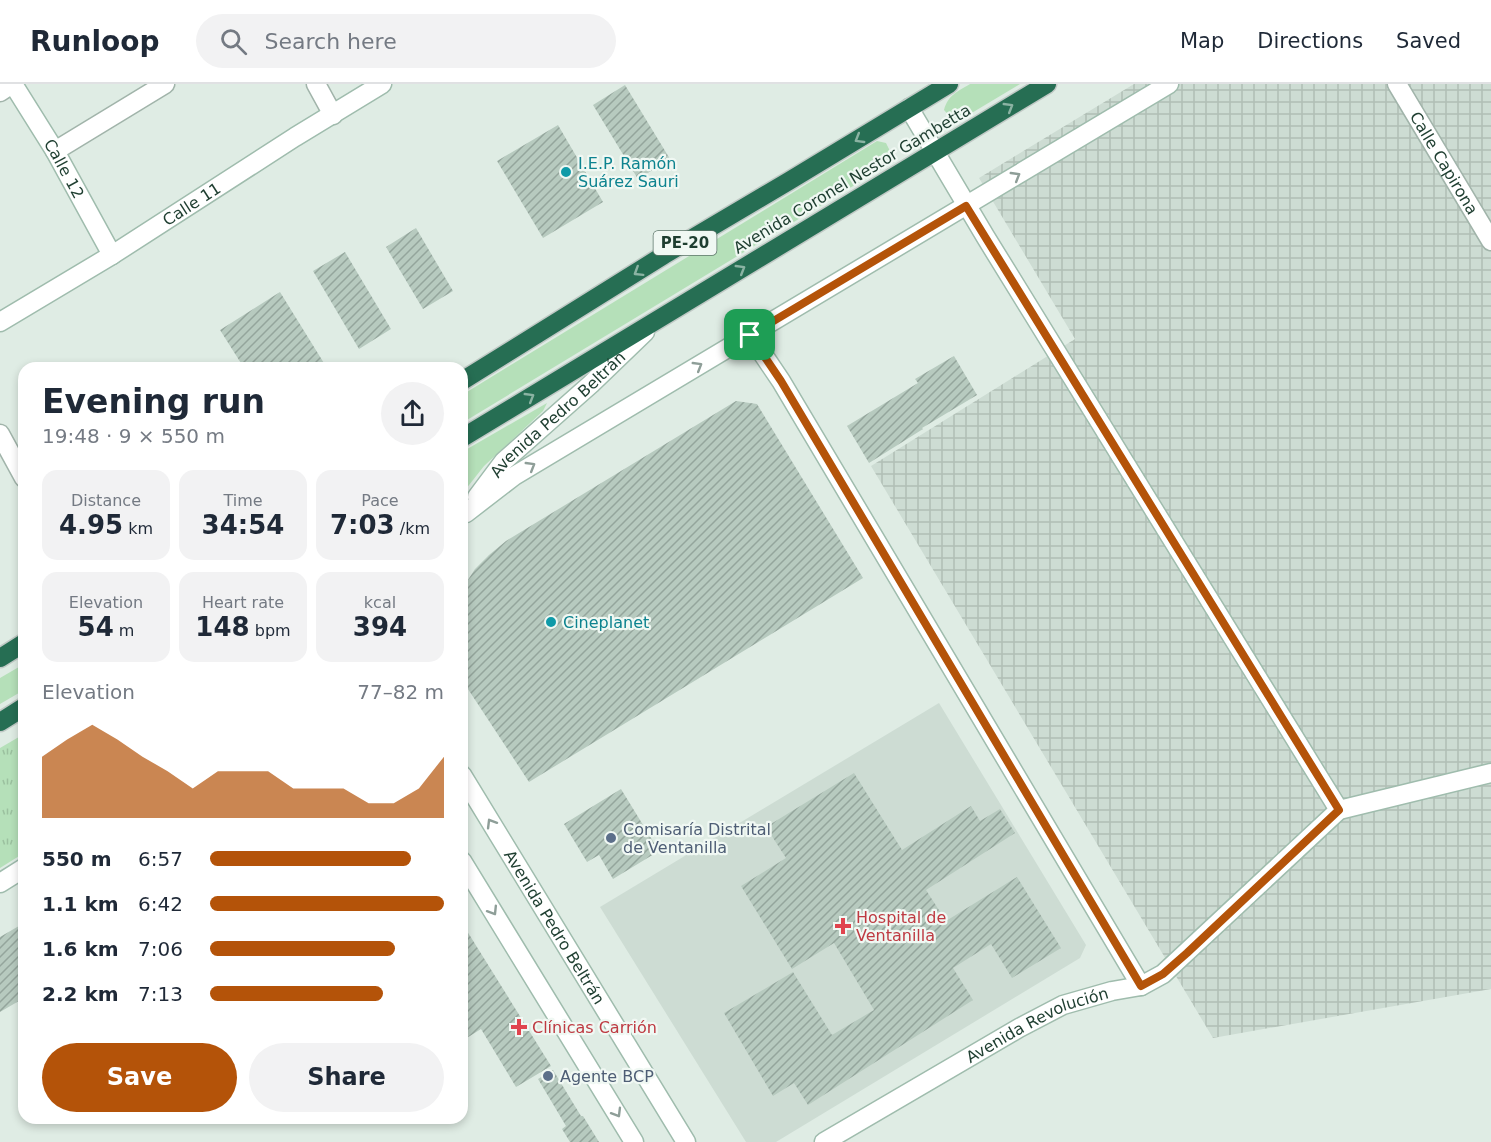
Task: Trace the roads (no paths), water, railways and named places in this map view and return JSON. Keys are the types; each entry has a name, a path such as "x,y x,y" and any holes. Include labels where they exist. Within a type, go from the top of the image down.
{"highway":[{"name":"Avenida Coronel Nestor Gambetta","path":"468,377 664,255 949,84"},
{"name":"Avenida Coronel Nestor Gambetta","path":"468,434 1047,84"},
{"path":"0,658 18,647"},
{"path":"0,722 18,711"}],"street":[{"path":"0,92 13,84"},
{"name":"Calle 12","path":"13,84 55,151 112,255"},
{"path":"55,151 165,84"},
{"path":"316,84 333,114"},
{"name":"Calle 11","path":"0,322 112,255 382,84"},
{"path":"468,512 514,476 1169,84"},
{"name":"Calle Capirona","path":"1397,84 1491,241"},
{"path":"909,108 966,206 1339,810"},
{"name":"Avenida Pedro Beltrán","path":"468,510 504,461 591,384 660,318"},
{"path":"750,335 781,381 1141,986"},
{"path":"0,435 18,467"},
{"name":"Avenida Revolución","path":"824,1142 1019,1028 1063,1005 1112,991 1141,986 1163,974 1339,810 1491,773"},
{"name":"Avenida Pedro Beltrán","path":"468,785 686,1142"},
{"path":"468,871 634,1142"},
{"path":"0,883 18,872"}],"place":[{"name":"I.E.P. Ramón Suárez Sauri","path":"566,172"},
{"name":"Cineplanet","path":"551,622"},
{"name":"Comisaría Distrital de Ventanilla","path":"611,838"},
{"name":"Hospital de Ventanilla","path":"843,926"},
{"name":"Clínicas Carrión","path":"519,1027"},
{"name":"Agente BCP","path":"548,1076"}]}
